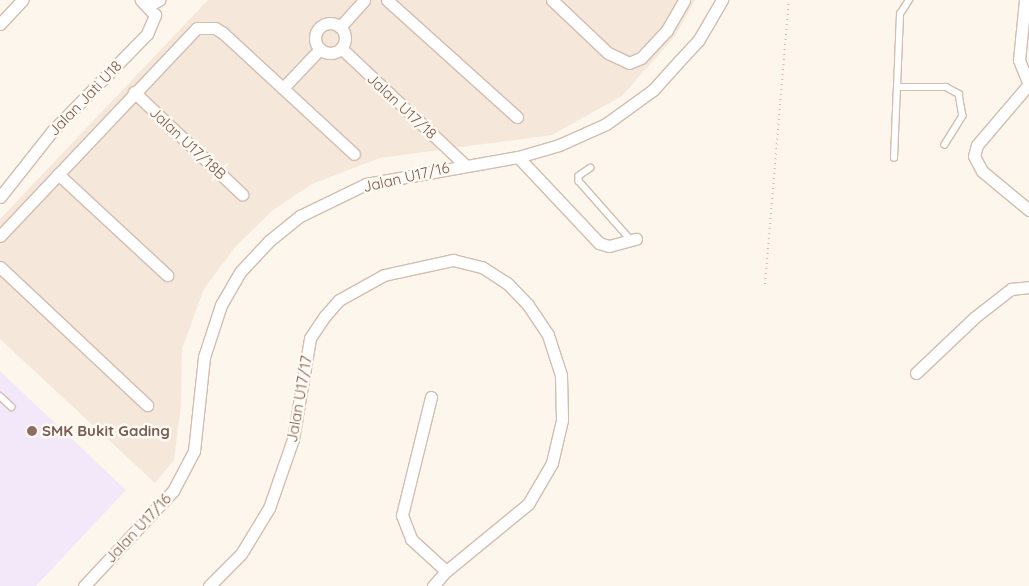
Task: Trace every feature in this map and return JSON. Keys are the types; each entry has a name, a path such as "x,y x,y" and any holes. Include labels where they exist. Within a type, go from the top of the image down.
{"street":[{"path":"0,24 22,0"},
{"path":"144,3 159,0"},
{"path":"340,27 364,0"},
{"path":"387,0 517,117"},
{"path":"552,0 608,53 629,63 641,58 667,30 684,0"},
{"name":"Jalan U17/16","path":"84,586 173,491 194,451 204,357 221,304 241,271 269,240 332,198 396,176 518,157 559,145 629,108 653,90 698,40 722,0"},
{"path":"1025,0 1019,60 1029,85 977,144 974,156 982,171 1029,210"},
{"name":"Jalan Jati U18","path":"0,196 53,130 147,34 155,15 144,3"},
{"path":"325,24 340,27 344,35 341,48 333,53 320,49 315,40 317,30 325,24"},
{"path":"0,236 189,34 206,27 223,33 354,154"},
{"name":"Jalan U17/18","path":"341,48 464,164"},
{"path":"284,88 320,49"},
{"name":"Jalan U17/18B","path":"134,92 242,194"},
{"path":"518,157 600,243 610,246 633,239"},
{"path":"58,174 167,275"},
{"name":"Jalan U17/17","path":"209,586 241,554 269,508 293,439 310,338 325,316 339,300 377,278 420,264 452,260 482,267 507,282 538,320 548,335 561,375 562,420 552,463 528,504 446,570 433,586"},
{"path":"0,267 147,405"},
{"path":"916,373 975,317 1011,289 1029,287"},
{"path":"431,397 402,516 411,539 446,570"}],"lane":[{"path":"894,158 900,14 909,0"},
{"path":"897,87 946,87 959,94 963,116 945,144"},
{"path":"591,168 580,176 579,182 633,239"},
{"path":"0,396 12,407"}],"path":[{"path":"765,284 789,0"}],"shaded area":[{"path":"208,0 695,0 675,36 622,96 552,135 380,158 312,184 273,210 236,246 204,289 182,349 181,405 174,460 155,483 0,339 0,219"},
{"name":"SMK Bukit Gading","path":"0,371 126,490 36,586 0,586"}],"place":[{"name":"SMK Bukit Gading","path":"32,431"}]}
